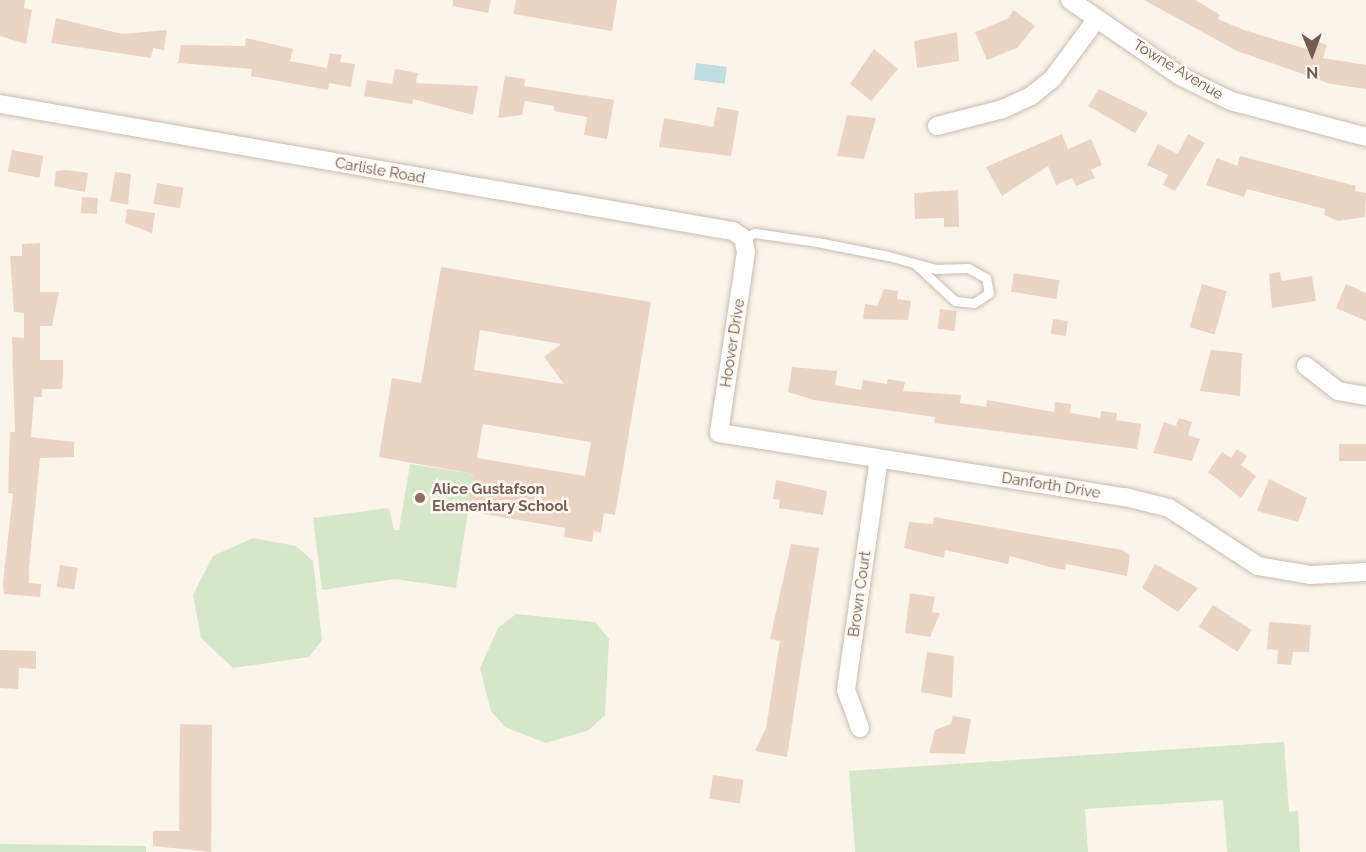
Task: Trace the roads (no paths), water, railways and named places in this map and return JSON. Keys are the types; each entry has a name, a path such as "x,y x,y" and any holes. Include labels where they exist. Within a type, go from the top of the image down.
{"street":[{"name":"Towne Avenue","path":"1070,0 1096,20 1231,101 1366,137"},
{"path":"937,126 1003,109 1031,96 1053,78 1096,20"},
{"name":"Carlisle Road","path":"0,104 733,231 745,245"},
{"name":"Hoover Drive","path":"719,433 745,245"},
{"path":"1306,366 1338,391 1366,396"},
{"name":"Danforth Drive","path":"719,433 1169,508 1258,566 1311,575 1366,572"},
{"name":"Brown Court","path":"860,728 846,690 879,459"}],"lane":[{"path":"745,245 765,234 915,264 976,271 988,281 988,293 974,303 955,301 915,264"}],"water":[{"path":"696,63 727,67 725,84 694,80"}],"place":[{"name":"Alice Gustafson Elementary School","path":"420,498"}]}
